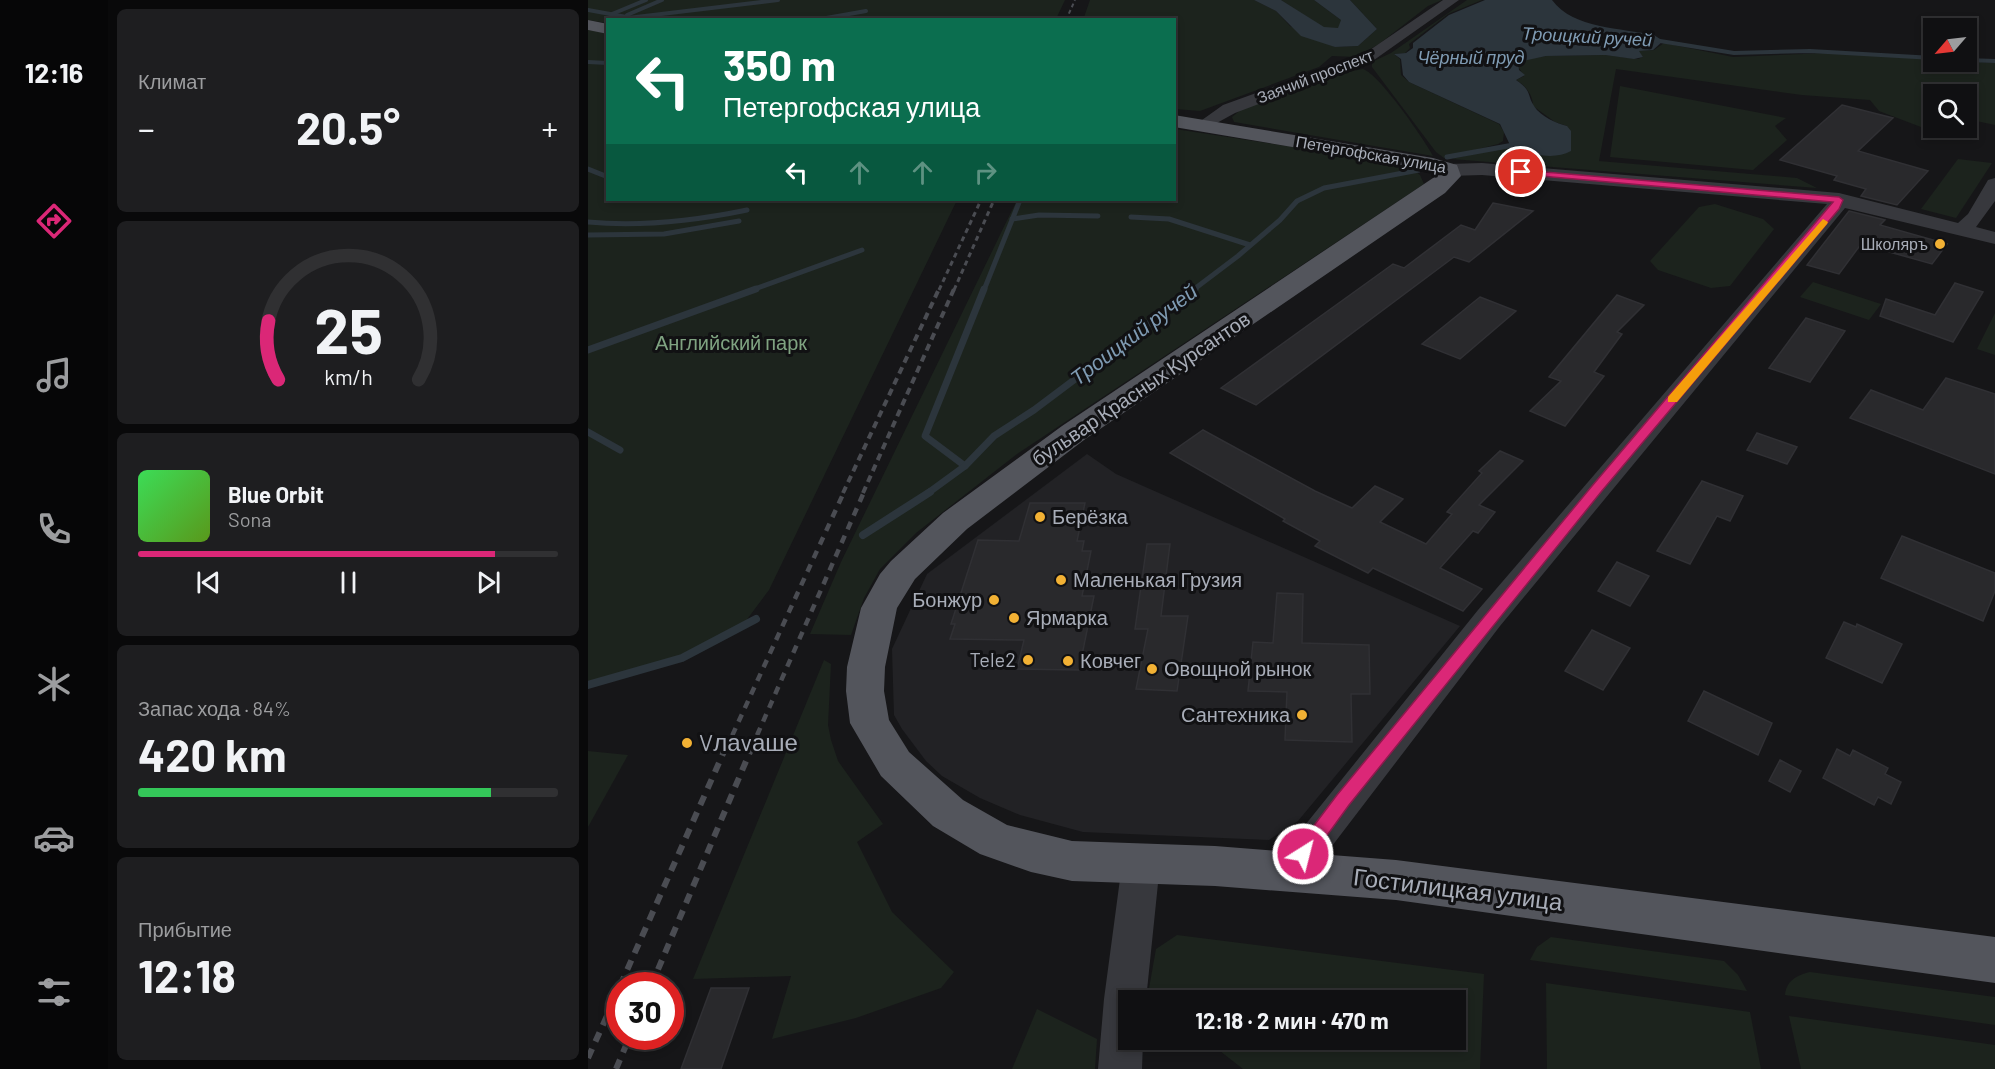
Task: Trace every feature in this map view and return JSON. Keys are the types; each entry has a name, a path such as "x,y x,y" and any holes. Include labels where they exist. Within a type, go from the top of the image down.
{"main road":[{"path":"588,25 606,29"},
{"name":"Петергофская улица","path":"1176,120 1433,164 1449,170"},
{"name":"бульвар Красных Курсантов","path":"869,644 879,608 892,583 917,554 948,527 1073,433 1447,181 1450,176 1449,170"},
{"name":"Гостилицкая улица","path":"869,644 865,691 870,723 895,764 948,813 994,840 1031,852 1072,861 1396,880 1995,960"}],"street":[{"name":"Заячий проспект","path":"1204,125 1229,109 1369,57 1452,0"},
{"name":"Петергофская улица","path":"1449,170 1482,169 1839,200 1995,238"},
{"path":"1963,230 1976,217 1995,184"},
{"path":"1290,872 1343,800 1595,490 1822,224 1839,200"},
{"path":"1120,1069 1125,999 1141,864"}],"shaded area":[{"name":"Ярмарка","path":"1087,454 1116,474 1460,626 1298,821 1269,840 1083,832 1020,815 980,798 942,776 926,761 894,715 892,649 927,574"}],"green space":[{"path":"588,0 1065,0 1056,18 606,18 606,23 588,20"},
{"path":"1090,0 1254,0 1276,11 1290,26 1335,47 1358,46 1377,29 1350,0 1442,0 1428,6 1379,44 1356,57 1332,56 1319,67 1200,111 1176,109 1176,18 1084,18"},
{"path":"1281,0 1314,0 1341,20 1339,28 1324,28"},
{"path":"1467,0 1482,0 1448,14 1409,44 1410,48 1405,53 1394,54 1400,59 1401,75 1409,82 1499,124 1504,132 1503,141 1498,144 1444,158 1436,152 1372,67 1372,62 1391,53"},
{"name":"Английский парк","path":"588,30 606,33 606,201 957,201 769,590 742,626 682,658 588,685"},
{"path":"1664,43 1733,57 1827,53 1923,59 1923,72 1977,72 1977,62 1995,63 1995,125 1977,121 1977,84 1923,84 1923,128 1879,111 1870,100 1802,95 1616,69 1599,161 1797,178 1817,188 1452,159 1504,147 1523,152 1567,126 1555,122 1533,106 1528,90 1516,80 1524,76 1519,68 1520,60 1546,56 1605,55 1638,59 1643,57 1638,51 1654,50"},
{"path":"1363,69 1390,94 1433,156 1234,122 1232,117 1242,109 1347,72"},
{"path":"1620,86 1786,118 1775,126 1787,140 1753,170 1610,157"},
{"path":"1176,129 1406,164 1420,175 1424,184 1017,454 916,533 880,569 864,598 851,635 810,634 841,562 1017,201 1176,201"},
{"path":"1958,159 1992,163 1956,218 1921,209"},
{"path":"1715,204 1763,219 1774,229 1730,286 1711,288 1658,270 1650,261 1699,207"},
{"path":"1813,282 1881,304 1869,320 1800,297"},
{"path":"1995,313 1995,355 1977,349"},
{"path":"824,660 831,664 828,725 838,761 883,824 857,842 892,912 954,972 941,988 856,1018 772,1039 791,976 693,979"},
{"path":"588,751 628,755 588,827"},
{"path":"1177,935 1484,974 1480,1069 1243,1069 1219,1050 1466,1050 1466,990 1149,990 1156,949"},
{"path":"1551,937 1724,961 1738,975 1747,991 1530,960 1537,947"},
{"path":"1810,972 1995,997 1995,1025 1785,995 1793,979"},
{"path":"1546,983 1750,1012 1761,1069 1547,1069"},
{"path":"1037,1009 1097,1039 1095,1069 1012,1069"},
{"path":"1789,1016 1995,1045 1995,1069 1801,1069"}],"water":[{"path":"1254,0 1281,0 1324,27 1338,28 1341,20 1314,0 1350,0 1377,29 1358,46 1335,47 1301,36 1276,11"},
{"name":"Чёрный пруд","path":"1485,0 1552,0 1561,10 1585,22 1654,35 1663,41 1653,50 1639,51 1643,57 1634,59 1605,55 1546,56 1518,62 1519,70 1525,75 1516,80 1527,90 1537,110 1549,119 1567,126 1571,131 1571,151 1556,156 1532,153 1510,145 1500,124 1409,82 1403,75 1401,59 1394,54 1406,53 1413,48 1413,43 1449,15"}],"building":[{"path":"1842,105 1893,118 1858,151 1928,171 1897,205 1861,196 1866,189 1834,180 1837,176 1780,160"},
{"path":"1493,203 1533,211 1469,262 1454,257 1256,405 1221,388 1393,264 1404,268 1461,225 1475,230"},
{"path":"1849,211 1885,220 1880,225 1947,244 1932,264 1861,244 1839,274 1807,265"},
{"path":"1955,283 1983,292 1953,342 1880,316 1886,299 1935,315"},
{"path":"1617,295 1644,305 1617,332 1622,334 1594,372 1604,376 1565,426 1530,411 1561,381 1549,377"},
{"path":"1480,297 1516,311 1460,359 1422,344"},
{"path":"1806,318 1845,331 1810,382 1769,368"},
{"path":"1946,378 1995,394 1995,474 1850,418 1871,390 1923,410"},
{"path":"1203,430 1315,491 1352,508 1375,486 1403,499 1380,522 1426,544 1452,514 1447,512 1482,473 1479,471 1500,451 1523,461 1479,505 1495,512 1478,533 1473,531 1440,568 1482,589 1463,611 1373,568 1368,573 1315,546 1320,541 1170,453"},
{"path":"1757,433 1797,447 1787,464 1747,450"},
{"path":"1702,481 1743,496 1730,521 1717,516 1690,564 1657,551"},
{"path":"1030,503 1085,503 1077,541 1084,541 1082,551 1091,551 1082,596 1094,596 1079,670 1017,669 1024,640 950,639 955,624 951,624 978,540 1019,541"},
{"path":"1902,536 1995,573 1995,591 1983,621 1881,578"},
{"path":"1147,544 1170,544 1161,616 1188,616 1177,691 1136,689 1148,629 1135,629"},
{"path":"1617,562 1649,576 1630,606 1598,591"},
{"path":"1277,593 1303,594 1302,643 1369,645 1370,694 1351,694 1352,742 1285,740 1287,692 1248,691 1253,642 1273,643"},
{"path":"1844,622 1856,627 1857,624 1902,644 1882,683 1826,658"},
{"path":"1592,630 1630,648 1603,690 1565,671"},
{"path":"1704,691 1772,723 1758,755 1688,721"},
{"path":"1837,749 1850,756 1853,750 1888,768 1885,774 1901,782 1891,804 1878,797 1874,805 1823,778"},
{"path":"1780,760 1801,771 1790,792 1769,781"},
{"path":"711,988 749,988 721,1069 681,1069"}],"waterway":[{"path":"612,14 646,0"},
{"path":"627,15 662,0"},
{"path":"630,18 778,0"},
{"path":"588,10 630,18"},
{"path":"826,18 866,11"},
{"name":"Троицкий ручей","path":"1654,40 1734,53 1810,51 1923,57"},
{"name":"Троицкий ручей","path":"1977,60 1995,61"},
{"path":"588,62 606,63"},
{"name":"Троицкий ручей","path":"1447,157 1519,144"},
{"path":"588,169 606,176"},
{"name":"Троицкий ручей","path":"1193,290 1238,256 1280,220 1297,201 1324,188 1419,170"},
{"path":"1012,219 1020,201"},
{"path":"588,222 628,224 668,222 747,210"},
{"path":"1012,219 1039,215 1098,216"},
{"path":"1131,217 1169,219 1250,245"},
{"path":"984,290 1012,219"},
{"path":"588,235 664,234 739,221"},
{"path":"752,290 862,250"},
{"path":"588,350 756,289"},
{"path":"965,466 925,436 984,289"},
{"name":"Троицкий ручей","path":"965,466 994,436 1034,410 1195,289"},
{"path":"588,432 620,450"},
{"name":"Троицкий ручей","path":"928,493 965,466"},
{"name":"Троицкий ручей","path":"863,535 930,492"},
{"name":"Троицкий ручей","path":"588,685 682,658 756,619"}],"railway":[{"path":"1067,18 1075,0"},
{"path":"939,290 981,201"},
{"path":"954,290 994,201"},
{"path":"843,493 939,289"},
{"path":"863,493 954,289"},
{"path":"726,749 844,492"},
{"path":"751,749 864,492"},
{"path":"626,972 726,747"},
{"path":"657,972 752,747"},
{"path":"588,1058 606,1018"},
{"path":"616,1069 624,1050"}],"slow traffic":[{"path":"1672,399 1823,222"}],"place":[{"name":"Школяръ","path":"1940,244"},
{"name":"Берёзка","path":"1040,517"},
{"name":"Маленькая Грузия","path":"1061,580"},
{"name":"Бонжур","path":"994,600"},
{"name":"Ярмарка","path":"1014,618"},
{"name":"Tele2","path":"1028,660"},
{"name":"Ковчег","path":"1068,661"},
{"name":"Овощной рынок","path":"1152,669"},
{"name":"Сантехника","path":"1302,715"},
{"name":"Vлаvаше","path":"687,743"}],"route":[{"path":"1303,854 1343,800 1596,489 1836,207 1839,200 1521,172"}]}
